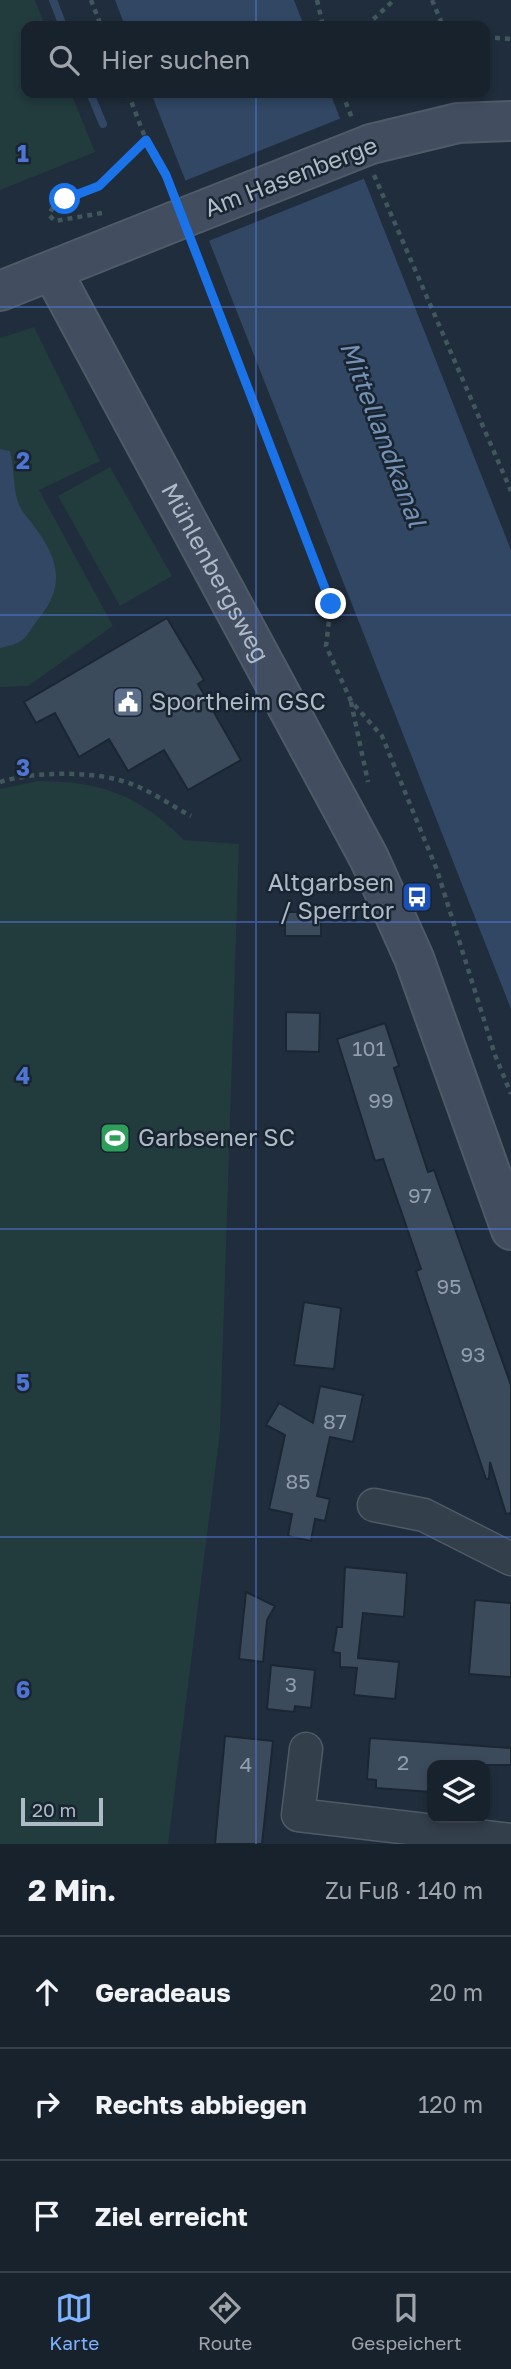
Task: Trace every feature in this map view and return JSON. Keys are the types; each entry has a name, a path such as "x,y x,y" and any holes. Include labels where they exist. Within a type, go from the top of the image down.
{"street":[{"name":"Am Hasenberge","path":"0,291 181,222 373,161 458,123 511,121"},
{"name":"Mühlenbergsweg","path":"52,271 369,858 414,958 511,1230"},
{"path":"374,1505 424,1515 511,1559"},
{"path":"306,1749 298,1815 511,1840"}],"path":[{"path":"91,0 99,21"},
{"path":"317,0 322,21"},
{"path":"371,21 394,0"},
{"path":"432,0 441,21"},
{"path":"490,37 511,39"},
{"path":"130,98 331,604 326,646 351,701 367,778"},
{"path":"105,212 55,220 49,215 50,210 65,199 99,186 146,140"},
{"path":"373,161 511,491"},
{"path":"351,701 382,736 432,858 495,1055 511,1094"},
{"path":"0,782 26,774 73,774 132,784 191,817"}],"green space":[{"path":"0,0 35,0 43,21 21,21 21,98 73,98 95,152 0,190"},
{"path":"34,327 100,461 39,490 113,626 28,686 0,687 0,338"},
{"path":"110,467 172,576 120,606 58,496"},
{"name":"Garbsener SC","path":"38,781 81,784 118,794 151,812 184,840 239,844 220,1432 168,1844 0,1844 0,789"}],"water":[{"path":"115,0 294,0 302,21 123,21"},
{"name":"Mittellandkanal","path":"153,98 332,98 511,550 511,1009"},
{"path":"0,449 10,451 18,503 49,549 56,571 56,582 48,605 25,638 0,648"}],"pier":[{"path":"344,117 368,177 206,242 182,182"}],"building":[{"name":"Sportheim GSC","path":"167,618 204,680 198,684 241,760 188,790 164,750 128,771 109,739 79,757 55,713 36,723 24,702"},
{"path":"285,912 321,912 321,936 285,936"},
{"path":"286,1012 320,1013 319,1052 286,1051"},
{"path":"385,1023 399,1066 394,1068 428,1172 434,1170 511,1385 511,1513 506,1514 490,1462 489,1479 486,1479 416,1271 421,1269 383,1159 375,1161 337,1039"},
{"path":"304,1302 341,1308 334,1369 294,1365"},
{"path":"320,1386 363,1395 353,1442 330,1437 317,1496 330,1499 325,1521 315,1519 311,1541 288,1536 292,1514 269,1509 285,1435 266,1425 279,1403 313,1423"},
{"path":"345,1567 407,1573 404,1617 363,1613 358,1658 399,1662 395,1699 354,1695 357,1668 340,1667 340,1653 333,1652 337,1627 342,1627"},
{"path":"246,1592 275,1606 267,1620 263,1662 239,1659"},
{"path":"475,1600 511,1603 511,1677 469,1674"},
{"path":"271,1665 315,1670 311,1708 295,1706 294,1712 267,1709"},
{"path":"225,1736 273,1741 262,1844 215,1844"},
{"path":"370,1738 511,1748 511,1765 490,1765 490,1760 427,1760 427,1792 376,1788 376,1780 367,1779"}],"waterway":[{"path":"53,0 61,21"},
{"path":"92,98 103,124"}],"place":[{"name":"Sportheim GSC","path":"128,702"},
{"name":"Altgarbsen / Sperrtor","path":"417,897"},
{"name":"Garbsener SC","path":"115,1138"}],"route":[{"path":"65,199 99,186 146,140 166,175 331,604"}]}
